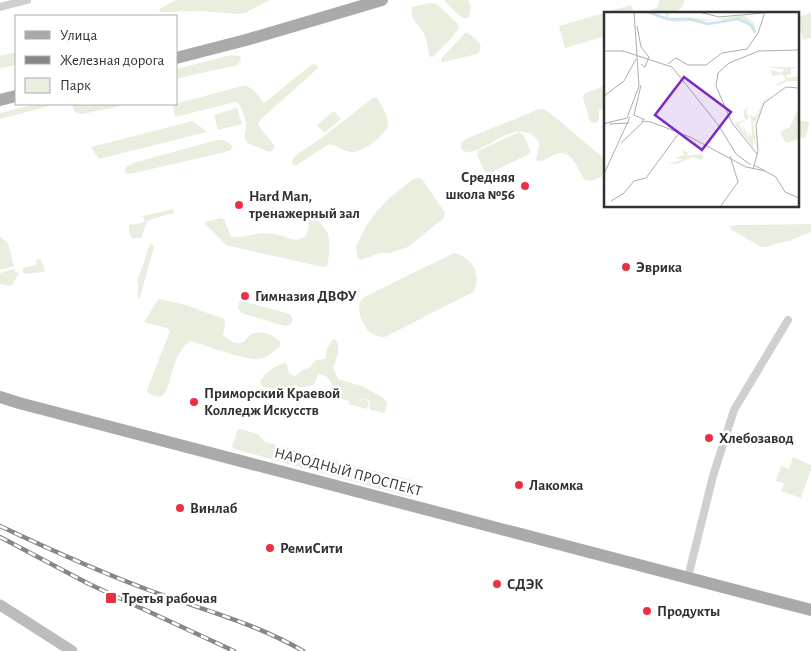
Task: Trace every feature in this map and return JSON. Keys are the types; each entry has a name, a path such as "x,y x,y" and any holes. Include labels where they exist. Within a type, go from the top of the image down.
{"main road":[{"path":"178,57 246,40 382,0"},
{"path":"0,100 15,96"},
{"name":"НАРОДНЫЙ ПРОСПЕКТ","path":"0,397 225,458 811,610"},
{"path":"0,605 72,651"}],"street":[{"path":"0,7 27,0"},
{"path":"688,577 713,476 734,410 788,320"}],"green space":[{"path":"176,0 270,0 245,13 237,14 201,11 159,12 161,8"},
{"path":"444,0 468,0 471,7 469,17 464,19"},
{"path":"659,0 684,0 683,5 674,12 647,12 658,7"},
{"path":"429,3 437,4 459,27 433,57 429,55 425,36 413,19 411,11 412,7"},
{"path":"631,5 633,12 607,12"},
{"path":"604,13 604,36 565,48 559,26"},
{"path":"811,13 811,38 803,40 798,17"},
{"path":"466,32 478,42 481,48 480,51 477,54 441,62 441,59"},
{"path":"15,52 15,65 0,68 0,56"},
{"path":"231,55 240,56 241,59 237,65 178,79 178,68"},
{"path":"316,64 318,67 260,120 258,124 275,146 270,152 247,143 245,138 245,120 238,102 175,116 173,105 246,85 264,103 311,65"},
{"path":"604,86 604,108 599,110 599,120 597,122 593,123 590,121 583,98 585,93"},
{"path":"374,97 381,104 388,121 387,128 379,138 368,146 352,152 329,144 297,165 293,165 292,160 295,156"},
{"path":"34,105 53,105 0,119 0,113"},
{"path":"73,105 124,105 83,114 75,112"},
{"path":"237,108 242,124 218,130 214,115"},
{"path":"539,109 544,109 604,158 604,175 592,181 585,180 572,159 564,153 537,161 539,143 531,134 523,131 514,132 481,148 464,152 461,147 462,142"},
{"path":"334,111 341,119 324,133 317,125"},
{"path":"798,120 809,122 806,138 798,137"},
{"path":"193,121 207,132 99,159 91,147"},
{"path":"519,132 526,140 529,154 492,172 485,172 477,155 478,151"},
{"path":"217,140 229,143 232,146 231,150 130,174 125,171 126,167 133,163"},
{"path":"422,179 445,213 444,218 408,247 390,253 380,253 361,260 358,259 356,246 366,226 377,211 387,200 412,180"},
{"path":"173,209 174,213 147,222 141,238 131,237 130,224 145,222 143,216"},
{"path":"311,215 314,215 328,235 327,266 322,267 226,245 205,224 220,218 224,219 231,237 264,233 297,240 306,235"},
{"path":"811,224 811,232 767,247 762,247 731,230 730,227 736,225"},
{"path":"0,236 8,243 14,266 0,270"},
{"path":"150,244 154,247 140,297 138,298 138,279"},
{"path":"454,253 466,258 474,268 477,279 473,292 385,337 378,336 369,331 359,312 360,302 364,297"},
{"path":"36,260 41,260 44,272 25,274 23,272 23,268 37,265"},
{"path":"13,269 19,273 12,285 0,284 0,273"},
{"path":"159,299 186,305 224,319 223,335 234,342 241,343 254,333 262,333 278,339 280,346 266,357 255,359 237,356 191,341 179,354 165,392 162,396 154,396 147,392 147,390 170,331 167,328 144,322"},
{"path":"242,301 290,314 292,322 290,325 285,326 241,313 238,308 239,302"},
{"path":"335,339 338,345 338,353 333,367 338,379 364,387 382,397 387,405 385,412 371,410 369,400 351,396 369,401 367,409 348,404 349,401 338,398 329,379 318,374 314,385 285,390 263,387 260,382 262,379 267,373 278,366 287,364 289,374 295,376 304,369 309,368 316,360 325,359 327,348"},
{"path":"238,429 258,434 265,442 412,480 414,483 413,494 410,497 406,496 234,449 232,446"},
{"path":"793,457 811,465 801,498 781,491 785,481 783,483 776,481 781,466 789,469"}],"railway":[{"path":"0,526 96,569 154,592 249,625 303,651"},
{"path":"0,537 89,584 234,651"}],"place":[{"name":"Средняя школа №56","path":"525,186"},
{"name":"Hard Man, тренажерный зал","path":"239,205"},
{"name":"Эврика","path":"626,267"},
{"name":"Гимназия ДВФУ","path":"245,296"},
{"name":"Приморский Краевой Колледж Искусств","path":"194,402"},
{"name":"Хлебозавод","path":"709,438"},
{"name":"Лакомка","path":"519,485"},
{"name":"Винлаб","path":"180,508"},
{"name":"РемиСити","path":"270,548"},
{"name":"СДЭК","path":"497,584"},
{"name":"Третья рабочая","path":"111,598"},
{"name":"Продукты","path":"647,611"}]}
